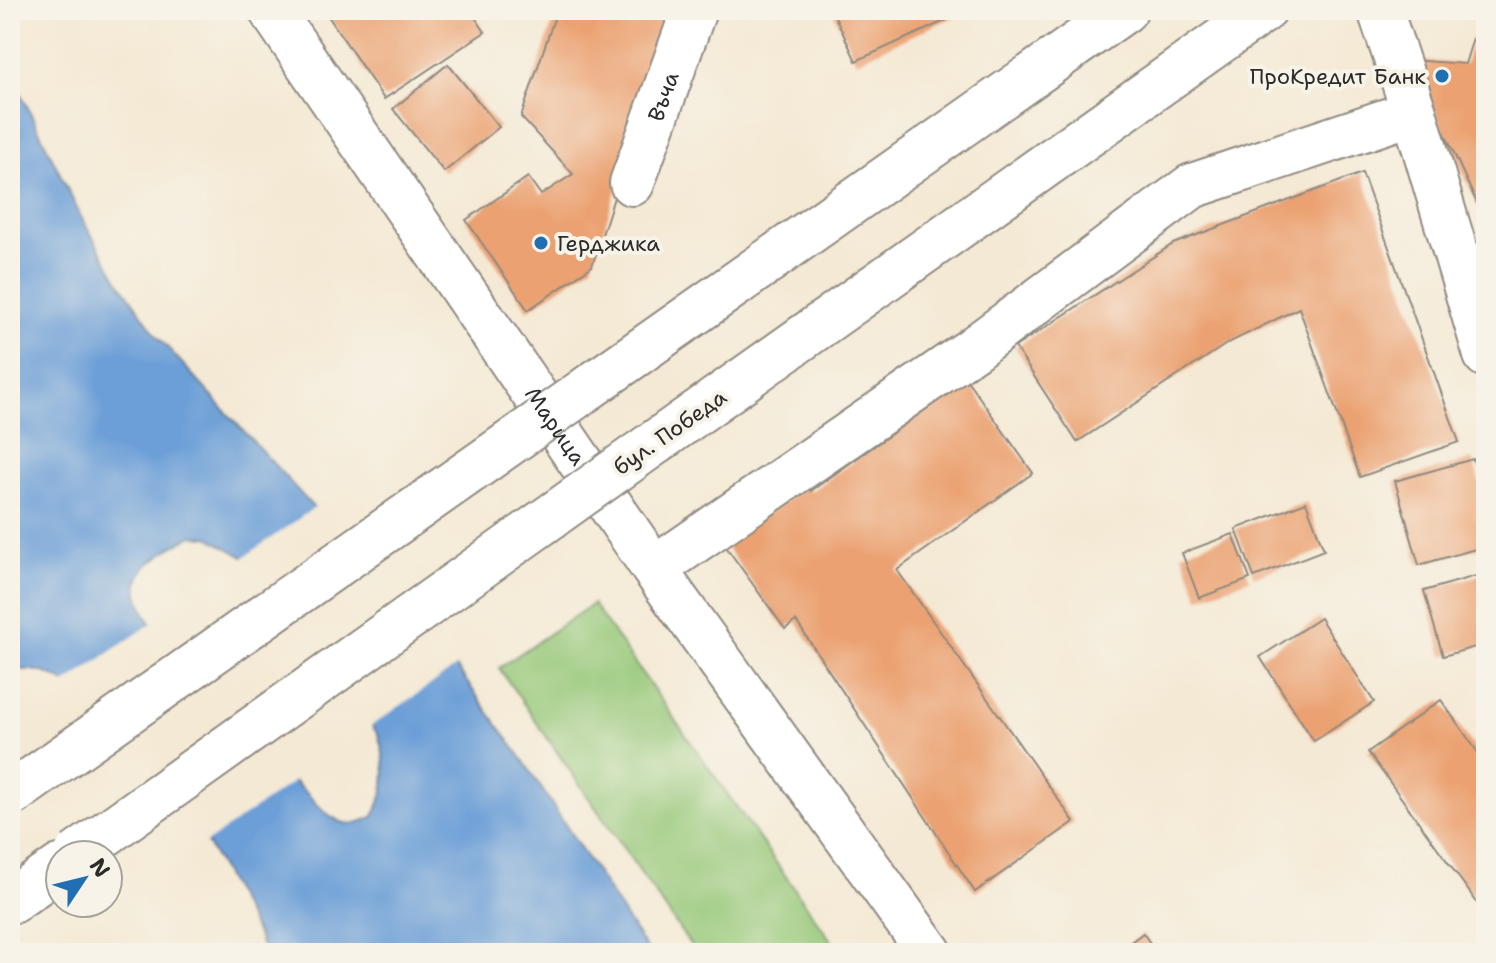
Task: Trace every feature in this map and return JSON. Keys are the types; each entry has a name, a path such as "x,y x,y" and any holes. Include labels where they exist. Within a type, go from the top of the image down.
{"main road":[{"name":"Марица","path":"271,10 654,569 930,953"},
{"name":"Въча","path":"632,183 694,10"},
{"path":"10,795 1125,10"},
{"name":"бул. Победа","path":"98,839 1264,10"},
{"path":"1380,10 1414,112 1486,355"},
{"path":"654,569 973,349 1192,186 1414,112"},
{"path":"10,902 44,878"}],"green space":[{"path":"593,604 840,953 696,953 499,668"}],"water":[{"path":"10,71 81,217 117,278 157,336 446,653 523,760 649,953 264,953 258,936 205,839 78,691 46,673 10,671","holes":["208,537 245,558 378,734 385,776 382,797 373,817 348,824 324,811 205,688 147,617 138,586 146,568 185,539"]}],"pier":[{"path":"318,505 459,665 368,728 240,560"},
{"path":"155,621 214,694 297,779 203,845 76,694 63,685"},
{"path":"10,876 59,946 49,953 10,953"}],"building":[{"path":"324,10 470,10 485,32 384,99"},
{"path":"557,10 674,10 592,266 528,310 466,220 528,177 541,195 573,174 521,117"},
{"path":"832,10 969,10 856,61"},
{"path":"1474,35 1486,39 1486,223 1411,60 1465,64"},
{"path":"448,64 499,127 444,172 393,109"},
{"path":"1362,173 1459,442 1360,477 1299,308 1228,343 1077,442 1015,347 1173,244"},
{"path":"967,380 1033,473 897,570 1074,822 975,892 796,621 785,629 724,544 807,486 811,491"},
{"path":"1473,459 1486,504 1486,546 1419,565 1395,481"},
{"path":"1306,502 1324,550 1254,577 1236,529"},
{"path":"1233,534 1250,579 1199,598 1182,553"},
{"path":"1486,573 1486,644 1443,656 1424,591"},
{"path":"1320,618 1374,702 1314,741 1260,657"},
{"path":"1441,700 1486,764 1486,915 1368,752"},
{"path":"1143,933 1157,953 1116,953"}],"place":[{"name":"ПроКредит Банк","path":"1442,76"},
{"name":"Герджика","path":"541,243"}]}
